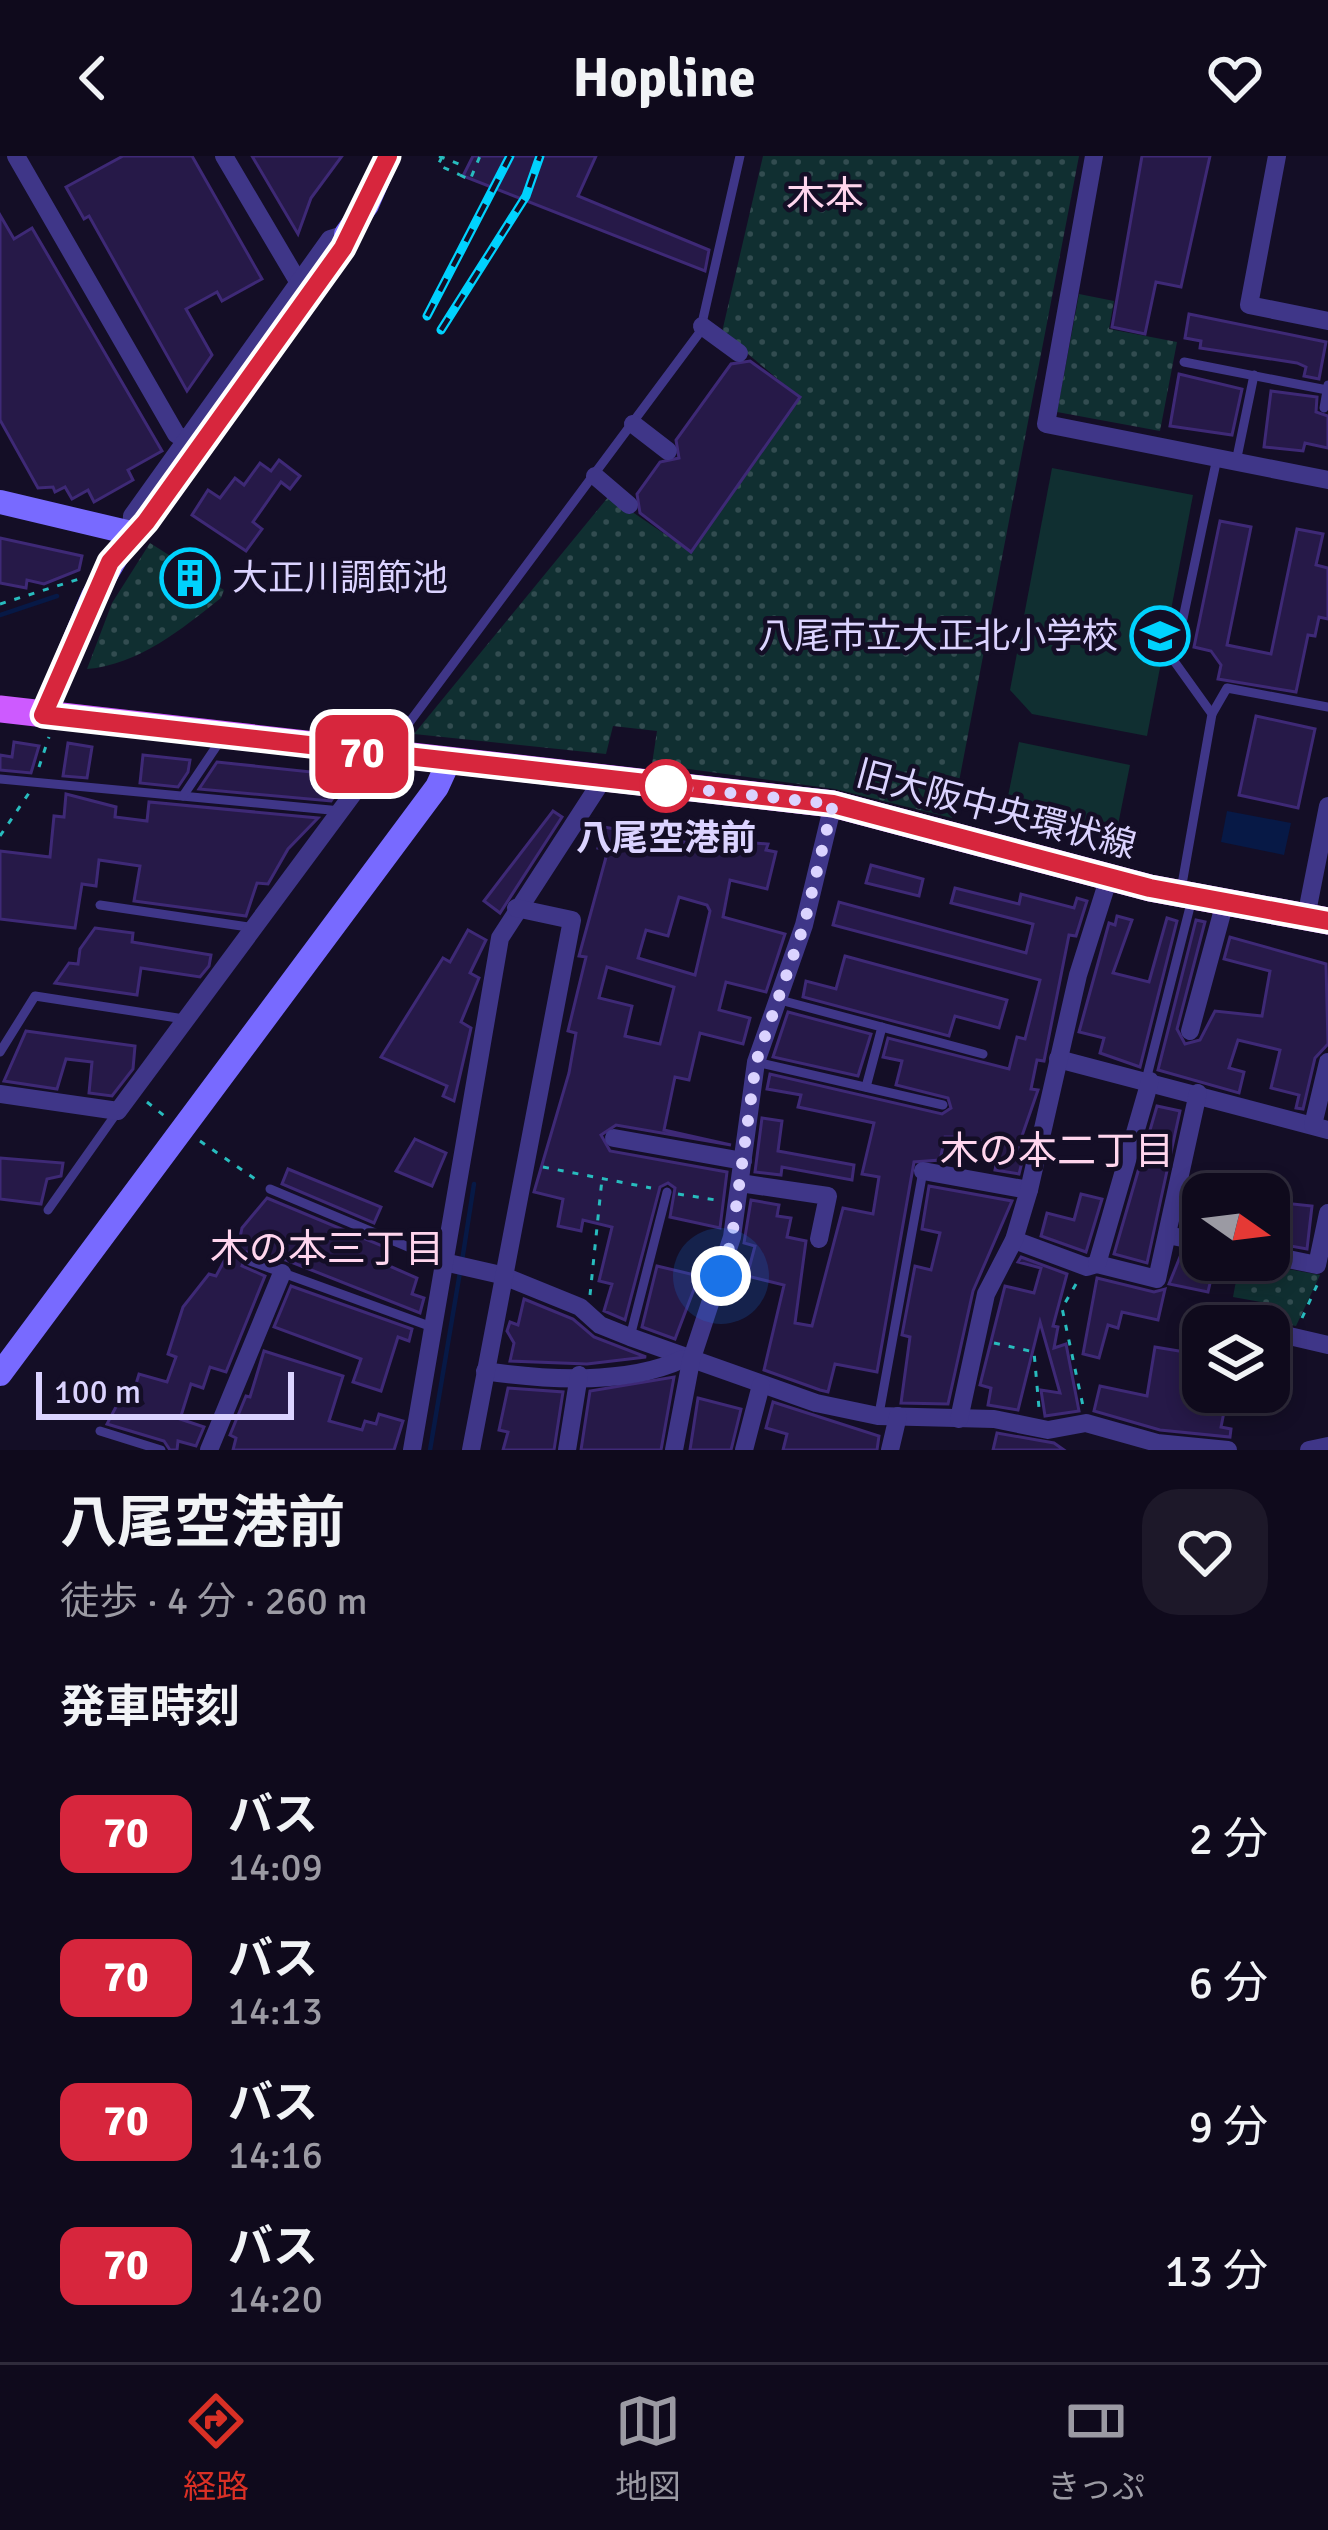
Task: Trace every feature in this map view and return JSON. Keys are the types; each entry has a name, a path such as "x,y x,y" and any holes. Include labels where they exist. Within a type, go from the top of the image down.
{"main road":[{"name":"旧大阪中央環状線","path":"0,709 833,804 1109,877 1317,919"}],"street":[{"path":"16,156 176,434 192,445"},
{"path":"224,156 299,283"},
{"path":"43,715 93,596 131,533 132,516 343,248 388,156"},
{"path":"1094,156 1046,424 1328,480"},
{"path":"1277,156 1249,304 1328,321"},
{"path":"192,445 330,239 346,234"},
{"path":"702,326 739,353"},
{"path":"633,424 668,451"},
{"path":"595,476 629,505"},
{"path":"0,502 131,533"},
{"path":"0,1374 178,1127 437,787 448,763"},
{"path":"0,1094 118,1111 136,1094 367,775"},
{"path":"412,1450 500,938 603,779"},
{"path":"674,1450 687,1360 721,1276 756,1062 774,998 804,925 833,804"},
{"path":"1317,919 1328,806"},
{"path":"958,1419 986,1294 1014,1240 1029,1190 1058,1059 1109,877"},
{"path":"1190,1031 1226,902"},
{"path":"471,1450 572,920 516,908"},
{"path":"1058,1059 1320,1128 1328,1062"},
{"path":"1092,1266 1148,1080"},
{"path":"1014,1240 1092,1266 1157,1279 1198,1093"},
{"path":"614,1138 742,1161"},
{"path":"923,1171 1029,1190"},
{"path":"738,1193 828,1196 819,1239"},
{"path":"1290,1260 1317,1265 1328,1213"},
{"path":"1167,1235 1182,1238"},
{"path":"444,1262 501,1275 687,1360 888,1416 958,1419 1042,1436 1086,1424 1156,1446 1228,1450"},
{"path":"209,1450 282,1273"},
{"path":"1290,1336 1328,1346"},
{"path":"485,1371 526,1377 579,1375 663,1368 687,1360"},
{"path":"567,1450 579,1375"},
{"path":"744,1450 761,1384"},
{"path":"888,1416 890,1450"},
{"path":"1309,1450 1328,1446"}],"lane":[{"path":"397,739 702,326 740,156"},
{"path":"1184,362 1328,387 1324,408"},
{"path":"1211,714 1174,661 1254,375"},
{"path":"1148,1080 1186,895 1211,714 1228,688 1328,707"},
{"path":"183,796 224,737"},
{"path":"0,779 341,811"},
{"path":"100,905 256,928"},
{"path":"0,1052 35,996 190,1020"},
{"path":"774,998 983,1054"},
{"path":"866,1087 882,1027"},
{"path":"756,1062 943,1105"},
{"path":"48,1210 118,1111"},
{"path":"888,1416 923,1171"},
{"path":"270,1189 444,1262"},
{"path":"630,1337 667,1192"},
{"path":"250,1262 433,1327"},
{"path":"100,1431 161,1450"}],"path":[{"path":"466,167 440,156 438,165 470,180 480,156"},
{"path":"0,604 81,578"},
{"path":"136,1094 270,1189"},
{"path":"524,1162 667,1192 738,1193"},
{"path":"587,1313 602,1178"},
{"path":"1290,1334 1322,1273 1317,1265"},
{"path":"1086,1424 1062,1308 1092,1266"},
{"path":"976,1339 1034,1352 1040,1374 1042,1436"}],"green space":[{"path":"763,156 1079,156 952,818 835,789 652,764 657,731 613,726 606,754 414,734 609,496 691,552 799,397 722,332"},
{"path":"1079,294 1114,301 1109,329 1177,342 1160,431 1057,412"},
{"path":"1052,468 1193,495 1147,736 1032,714 1010,690"},
{"path":"150,543 224,590 221,598 142,653 87,669 112,603"},
{"path":"1019,742 1130,765 1116,835 1005,811"},
{"path":"1290,1269 1320,1275 1296,1326 1290,1325 1290,1305 1233,1297 1236,1281 1290,1281"}],"water":[{"path":"1227,811 1291,823 1284,855 1221,842"}],"building":[{"path":"123,156 192,156 262,279 222,301 217,292 186,309 212,355 187,391 89,216 84,219 66,187"},
{"path":"252,156 342,156 311,198 298,234"},
{"path":"473,156 596,156 578,196 709,250 705,271 463,176"},
{"path":"1142,156 1210,156 1181,287 1156,282 1145,334 1112,327"},
{"path":"0,215 14,239 32,228 162,451 128,470 133,480 94,502 88,490 72,499 65,487 55,492 53,487 38,488 0,420"},
{"path":"1189,314 1326,342 1319,379 1304,376 1306,367 1297,363 1200,348 1201,341 1185,338"},
{"path":"750,361 800,397 691,552 640,513 637,494 660,462 679,458 676,440 731,364"},
{"path":"1179,374 1242,389 1232,435 1170,426"},
{"path":"1271,391 1317,397 1316,412 1328,416 1328,448 1305,443 1303,451 1264,447"},
{"path":"279,460 300,476 290,489 281,482 253,522 262,529 246,551 192,515 208,490 220,498 235,478 244,485 260,463 271,471"},
{"path":"1220,521 1251,527 1227,645 1271,654 1297,529 1323,534 1316,565 1328,568 1328,619 1319,617 1315,636 1308,635 1296,692 1218,679 1221,665 1211,651 1194,647"},
{"path":"0,538 82,556 79,570 44,584 27,580 26,588 0,583"},
{"path":"1256,716 1315,729 1298,808 1239,795"},
{"path":"14,742 39,746 31,773 0,770 0,755 12,757"},
{"path":"68,743 92,747 87,778 63,776"},
{"path":"143,755 190,760 188,772 178,787 140,783"},
{"path":"217,762 340,775 337,792 331,801 199,789"},
{"path":"66,794 116,807 115,817 147,821 149,802 318,818 288,849 268,884 257,883 246,916 134,901 140,866 99,860 96,886 82,884 75,928 0,919 0,851 50,857 54,816 64,817"},
{"path":"553,811 562,817 500,913 484,901"},
{"path":"604,827 705,846 706,839 768,844 766,850 776,852 767,889 730,880 723,917 785,934 766,992 726,982 719,1010 750,1018 743,1044 700,1033 689,1080 675,1077 664,1130 731,1145 616,1125 601,1135 610,1151 727,1172 720,1228 670,1217 675,1188 668,1183 660,1187 625,1320 604,1311 612,1284 599,1281 612,1227 583,1220 581,1231 558,1226 563,1199 534,1192 569,1073 576,1033 568,1031 586,957 579,956 608,850 598,848","holes":["679,897 707,905 710,911 695,975 638,958 646,930 668,936","607,967 674,987 660,1044 625,1036 632,1006 599,998"]},
{"path":"871,865 923,879 919,896 866,883"},
{"path":"955,888 1019,904 1021,894 1074,908 1077,898 1087,901 1076,936 1069,935 1044,1061 1037,1060 1031,1089 1038,1090 1015,1156 1023,1158 1019,1174 995,1170 1000,1146 961,1137 945,1137 940,1160 914,1162 877,1372 835,1364 828,1392 820,1390 764,1370 784,1285 747,1276 755,1246 744,1243 751,1200 779,1205 777,1216 791,1218 787,1237 806,1241 795,1323 812,1326 843,1208 873,1214 879,1177 862,1174 874,1123 798,1107 801,1095 767,1089 770,1074 942,1114 951,1108 948,1098 896,1085 902,1061 883,1057 888,1038 1009,1069 1017,1037 1025,1039 1040,980 833,925 839,902 1026,953 1033,924 951,903"},
{"path":"1117,916 1132,920 1113,973 1149,982 1167,918 1177,921 1140,1067 1100,1053 1104,1038 1079,1032 1109,923 1115,925"},
{"path":"1196,920 1205,922 1177,1029 1185,1044 1200,1040 1215,1011 1262,1016 1270,971 1224,959 1230,937 1326,964 1328,1044 1315,1058 1303,1109 1296,1108 1299,1095 1271,1088 1280,1050 1238,1040 1229,1068 1244,1072 1239,1093 1158,1070"},
{"path":"95,928 133,933 132,942 211,955 209,966 200,977 141,968 137,995 55,983 69,963 78,964 80,949"},
{"path":"468,930 486,940 470,973 479,978 461,1022 471,1028 454,1101 443,1096 447,1086 381,1057 443,958 450,962"},
{"path":"845,956 1007,1000 999,1028 955,1016 949,1036 803,997 806,981 836,989"},
{"path":"788,1012 871,1034 858,1076 773,1057"},
{"path":"26,1031 135,1046 133,1069 112,1096 89,1093 92,1062 66,1059 57,1089 4,1081"},
{"path":"1157,1106 1180,1111 1147,1263 1114,1254"},
{"path":"762,1118 782,1121 778,1151 854,1165 852,1180 782,1167 781,1175 755,1172"},
{"path":"415,1139 446,1153 432,1186 396,1171"},
{"path":"0,1158 63,1163 61,1176 47,1179 41,1204 0,1199"},
{"path":"288,1169 381,1207 374,1223 282,1184"},
{"path":"929,1186 1012,1201 973,1291 948,1404 901,1403 910,1337 902,1335 915,1266 931,1270 940,1233 922,1229"},
{"path":"1081,1194 1102,1199 1086,1252 1041,1236 1047,1213 1074,1220"},
{"path":"267,1198 385,1247 380,1262 417,1278 412,1294 424,1298 420,1313 286,1260 247,1252 242,1266 265,1276 226,1372 210,1367 203,1388 191,1384 180,1419 204,1427 196,1446 178,1441 177,1450 170,1450 164,1441 107,1424 119,1401 130,1404 139,1374 167,1382 176,1357 168,1354 183,1307 209,1274 216,1276 228,1254 236,1256 242,1228"},
{"path":"1290,1204 1312,1206 1307,1249 1290,1246"},
{"path":"1182,1252 1182,1281 1210,1281 1208,1292 1169,1284"},
{"path":"1021,1257 1067,1274 1053,1326 1058,1327 1054,1348 1066,1344 1079,1411 1045,1416 1041,1390 1060,1393 1040,1322 1018,1410 988,1405 991,1388 980,1385 1005,1286 1034,1293 1041,1268 1018,1262"},
{"path":"657,1266 699,1276 675,1339 642,1327"},
{"path":"1097,1278 1154,1292 1165,1289 1158,1320 1122,1312 1118,1328 1108,1325 1099,1358 1083,1354"},
{"path":"291,1286 412,1329 409,1341 398,1337 381,1391 353,1382 361,1359 274,1327"},
{"path":"524,1299 573,1319 594,1337 646,1357 587,1364 510,1361 514,1343 507,1331 510,1322 518,1325"},
{"path":"1155,1347 1182,1352 1182,1413 1224,1413 1221,1427 1231,1429 1230,1437 1160,1430 1094,1411 1100,1386 1147,1396"},
{"path":"264,1351 343,1376 329,1421 362,1430 365,1421 376,1424 379,1414 403,1421 394,1450 233,1450 236,1438 230,1435 246,1396 250,1397"},
{"path":"674,1377 661,1450 581,1450 590,1391"},
{"path":"508,1388 563,1392 554,1450 503,1450 508,1432 499,1430"},
{"path":"698,1398 741,1409 731,1450 690,1450"},
{"path":"773,1402 879,1436 877,1450 783,1450 787,1434 766,1428"},
{"path":"997,1433 1054,1443 1064,1450 993,1450"}],"waterway":[{"path":"0,615 57,596"},
{"path":"462,1261 474,1184"},
{"path":"430,1450 460,1272"}],"railway":[{"path":"427,316 510,156"},
{"path":"441,330 526,196 540,156"}],"bus line":[{"name":"70","path":"388,156 343,248 146,522 131,533 110,562 43,715 833,804 1150,888 1328,921"}],"place":[{"name":"大正川調節池","path":"190,578"},
{"name":"八尾市立大正北小学校","path":"1160,636"},
{"name":"八尾空港前","path":"666,786"}],"district":[{"name":"木本","path":"825,196"},
{"name":"木の本二丁目","path":"1057,1151"},
{"name":"木の本三丁目","path":"327,1249"}],"route":[{"path":"666,786 833,804 804,925 774,998 756,1062 732,1237 721,1276"}]}
